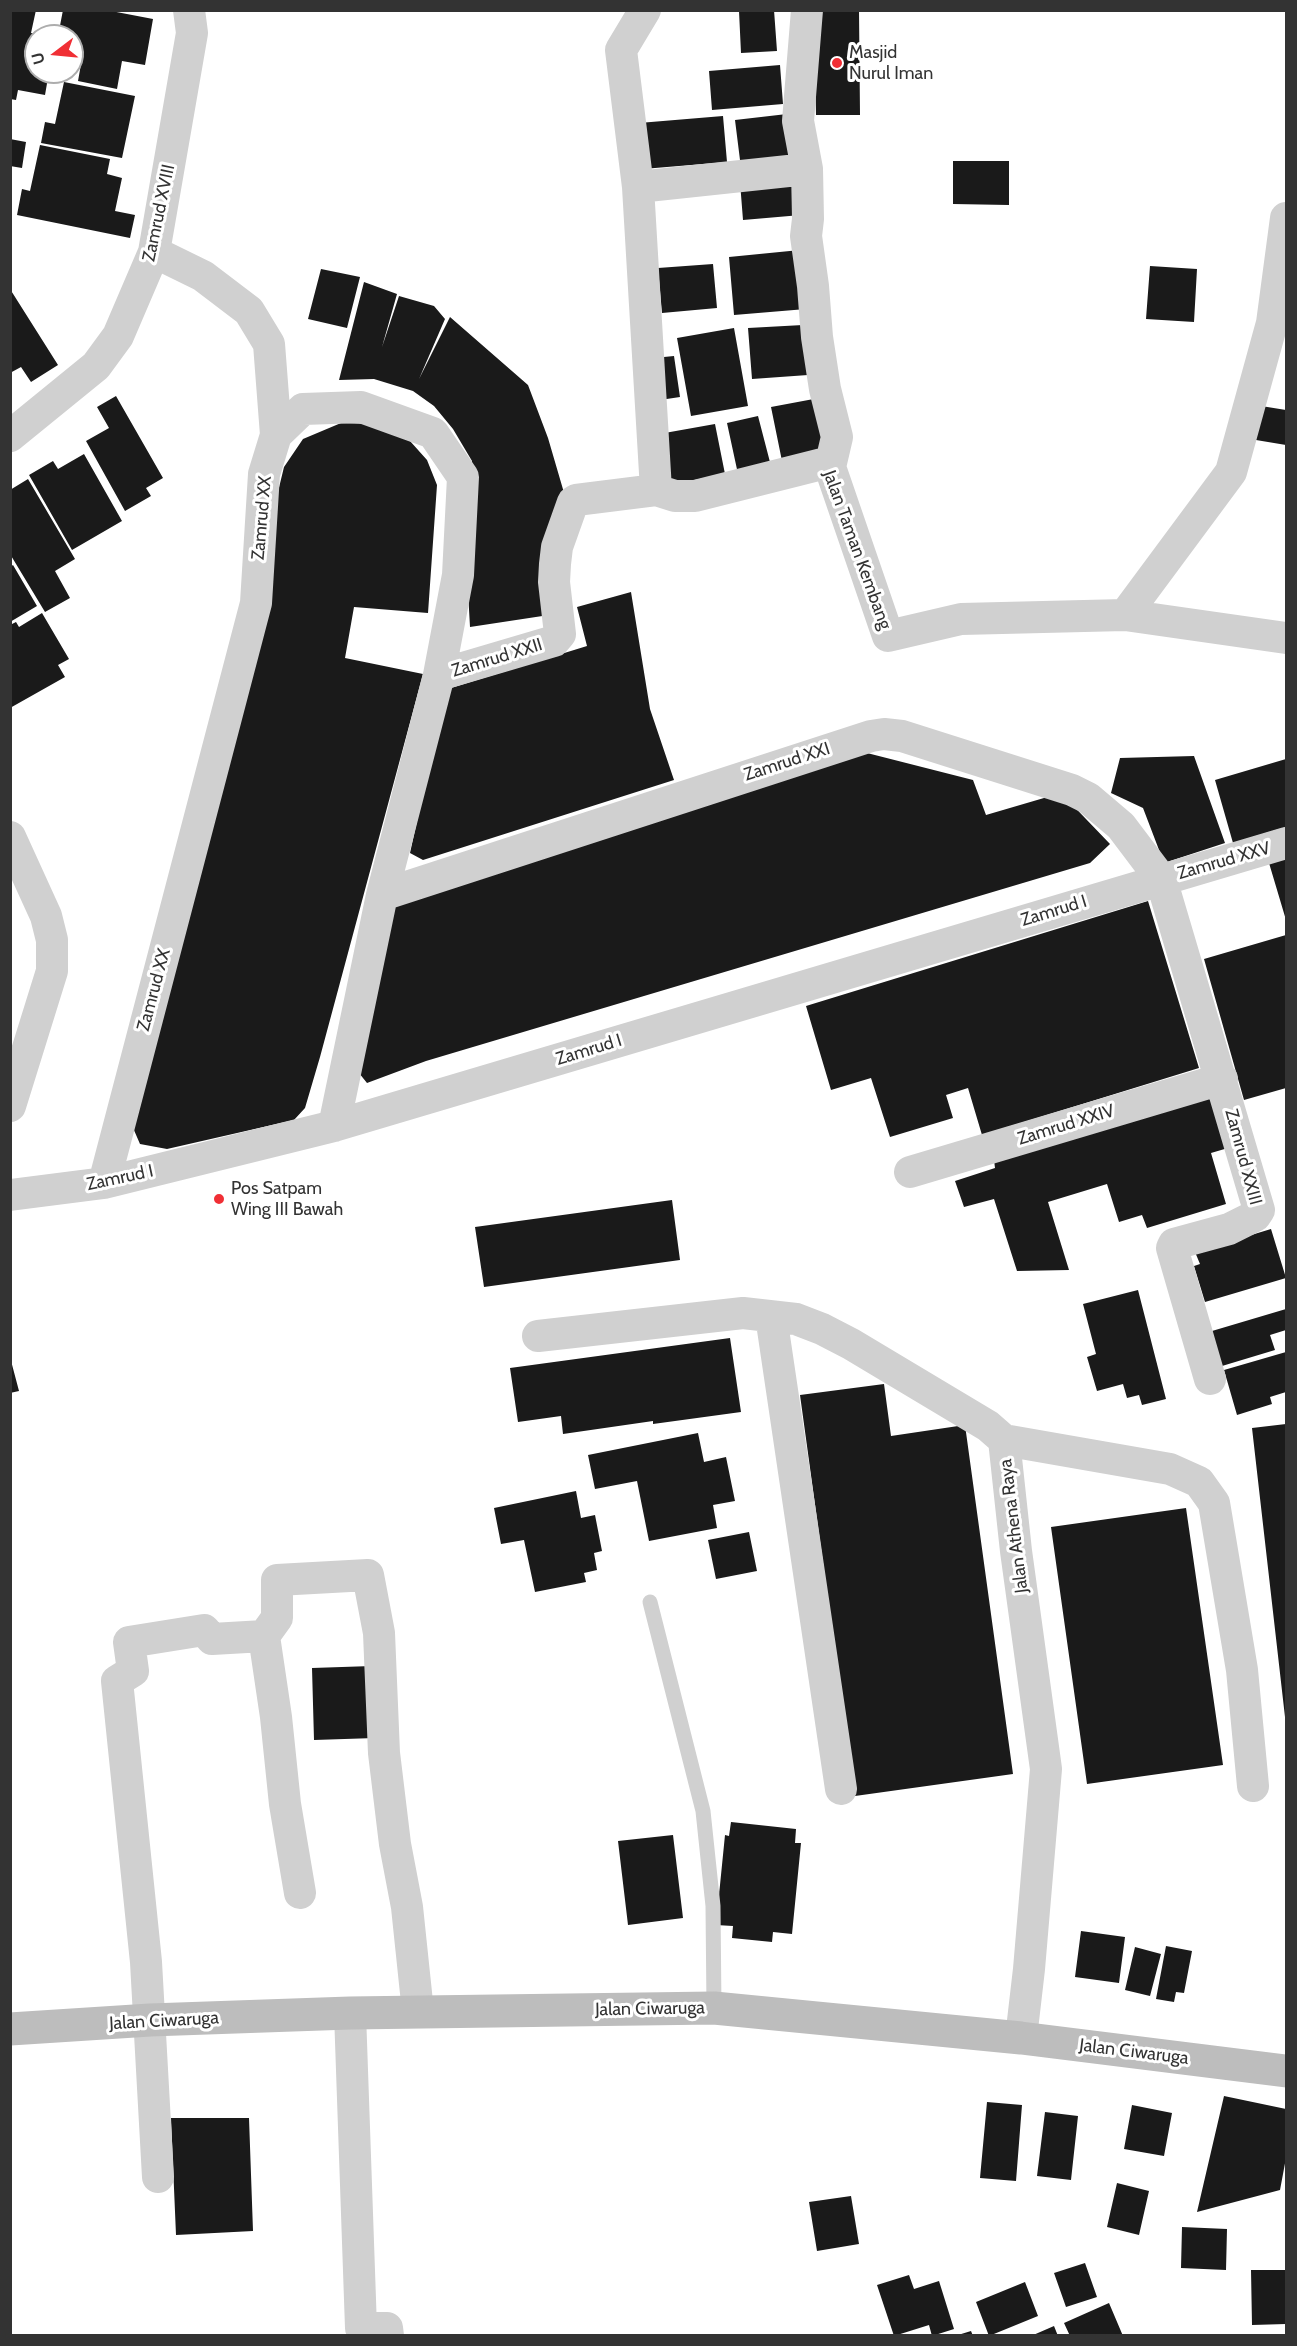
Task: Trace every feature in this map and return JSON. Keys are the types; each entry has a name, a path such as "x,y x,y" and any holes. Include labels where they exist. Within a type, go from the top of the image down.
{"street":[{"name":"Zamrud XVIII","path":"10,436 96,366 118,336 154,252 192,33 189,10"},
{"path":"645,10 621,50 638,187 656,490"},
{"path":"807,10 798,121 807,169 806,236 817,337 825,389 837,437 830,467"},
{"path":"638,187 807,169"},
{"path":"1125,615 1232,472 1272,323 1287,218"},
{"path":"154,252 203,276 249,311 269,344 276,435"},
{"name":"Zamrud XX","path":"104,1183 256,603 264,474 276,435 303,409 361,407 433,433 463,477 458,575 439,675 382,896 334,1126"},
{"name":"Jalan Taman Kembang","path":"573,502 582,498 656,490 675,496 695,496 826,463 830,467 888,636 961,620 1125,615 1287,638"},
{"name":"Zamrud XXII","path":"439,675 554,641 560,634 554,582 555,564 558,547 573,502"},
{"name":"Zamrud XXI","path":"382,896 857,739 884,734 902,736 1072,790 1088,798 1121,826 1161,879"},
{"path":"10,837 46,916 52,940 52,971 10,1106"},
{"name":"Zamrud XXV","path":"1161,879 1287,843"},
{"name":"Zamrud I","path":"10,1195 104,1183 334,1126 1161,879"},
{"name":"Zamrud XXIII","path":"1161,879 1259,1210 1255,1216 1229,1229 1174,1244 1172,1252 1210,1379"},
{"name":"Zamrud XXIV","path":"910,1172 1222,1079"},
{"name":"Jalan Athena Raya","path":"538,1336 743,1312 796,1319 822,1329 988,1426 1004,1440 1016,1551 1046,1769 1029,1969 1020,2038"},
{"path":"771,1316 841,1789"},
{"path":"1004,1440 1170,1468 1199,1482 1214,1503 1242,1670 1253,1786"},
{"path":"300,1893 285,1804 276,1717 264,1636 277,1618 277,1580 368,1575 379,1633 384,1753 418,2012"},
{"path":"158,2177 150,2020 134,1836 117,1681 133,1671 129,1642 204,1630 212,1639 264,1636"},
{"name":"Jalan Ciwaruga","path":"10,2029 150,2020 350,2013 714,2008 1020,2038 1287,2071"},
{"path":"350,2013 361,2328 387,2328 388,2336"}],"lane":[{"path":"650,1602 703,1811 713,1906 714,2008"}],"building":[{"path":"10,10 36,10 33,24 24,24 24,84 47,84 45,95 18,90 16,100 10,99"},
{"path":"63,10 106,10 153,19 145,65 122,61 117,89 84,82 84,24 60,24"},
{"path":"774,10 777,51 741,53 739,11"},
{"name":"Masjid Nurul Iman","path":"814,10 859,10 860,115 816,115"},
{"path":"780,65 783,104 712,110 709,71"},
{"path":"64,84 135,96 122,158 41,143 45,122 55,124"},
{"path":"787,114 793,161 741,168 735,120"},
{"path":"723,116 727,162 643,169 639,123"},
{"path":"10,139 26,142 22,168 10,166"},
{"path":"40,145 110,159 107,174 122,178 115,211 135,215 130,238 17,215 22,189 30,191"},
{"path":"953,161 1009,161 1009,205 953,204"},
{"path":"797,176 801,215 743,220 740,182"},
{"path":"800,250 806,309 734,315 729,257"},
{"path":"713,264 717,308 662,313 658,268"},
{"path":"1150,266 1197,269 1194,322 1146,319"},
{"path":"321,269 360,277 347,328 308,319"},
{"path":"364,282 397,294 382,347 399,296 434,306 445,319 419,379 450,317 528,385 548,438 567,503 549,615 470,627 466,556 472,461 453,429 434,406 413,391 374,379 339,380"},
{"path":"10,289 58,365 31,382 21,367 10,373"},
{"path":"803,325 808,375 752,379 748,328"},
{"path":"734,328 748,406 691,416 677,338"},
{"path":"674,356 680,397 660,400 654,358"},
{"path":"116,396 163,478 146,488 151,496 125,511 86,441 109,428 97,407"},
{"path":"819,398 830,451 782,461 771,407"},
{"path":"1255,405 1286,410 1286,445 1250,439"},
{"path":"758,416 771,466 738,474 727,423"},
{"path":"341,423 369,424 410,441 427,460 437,485 428,613 354,607 345,658 423,674 320,1057 305,1108 294,1120 167,1149 140,1144 127,1114 284,467 303,439"},
{"path":"715,424 725,474 669,485 659,434"},
{"path":"84,454 122,521 72,550 29,475 53,461 58,469"},
{"path":"28,479 75,559 55,571 70,598 45,612 10,554 10,490"},
{"path":"13,565 37,606 10,622 10,567"},
{"path":"631,592 650,709 674,780 423,860 410,853 427,776 451,688 587,646 577,607"},
{"path":"42,613 69,659 58,665 65,677 10,708 10,625 16,622 19,627"},
{"path":"867,753 973,780 986,815 1061,793 1110,844 1090,863 426,1061 367,1083 355,1068 395,902"},
{"path":"1194,756 1225,843 1164,863 1143,808 1111,793 1120,758"},
{"path":"1286,759 1286,827 1233,843 1215,780"},
{"path":"1286,858 1286,920 1269,863"},
{"path":"1148,901 1199,1068 982,1135 968,1088 946,1095 953,1118 890,1137 871,1078 831,1090 806,1006"},
{"path":"1286,935 1286,1088 1244,1100 1204,959"},
{"path":"1212,1094 1228,1148 1211,1153 1226,1204 1147,1228 1142,1215 1119,1222 1107,1184 1048,1202 1069,1270 1017,1271 994,1199 964,1207 955,1181 995,1168 994,1160"},
{"path":"672,1200 680,1260 484,1287 475,1227"},
{"path":"1271,1229 1286,1278 1205,1302 1194,1266 1200,1264 1195,1252"},
{"path":"1138,1290 1166,1399 1142,1405 1139,1395 1127,1398 1123,1384 1097,1391 1087,1357 1096,1354 1083,1304"},
{"path":"1286,1309 1286,1330 1270,1335 1275,1350 1222,1366 1212,1331"},
{"path":"730,1338 741,1412 653,1424 653,1421 563,1434 561,1416 518,1422 510,1368"},
{"path":"1286,1352 1286,1392 1270,1397 1272,1404 1237,1415 1224,1370"},
{"path":"10,1357 19,1391 10,1393"},
{"path":"884,1384 891,1436 965,1425 1013,1774 855,1796 800,1395"},
{"path":"1286,1424 1286,1717 1285,1717 1252,1428"},
{"path":"698,1433 704,1462 726,1457 735,1501 713,1505 717,1528 649,1541 637,1481 595,1489 588,1455"},
{"path":"576,1491 581,1518 595,1515 602,1551 594,1553 597,1570 584,1573 586,1582 535,1592 524,1540 501,1544 494,1508"},
{"path":"1186,1508 1223,1765 1087,1784 1051,1527"},
{"path":"749,1532 757,1571 716,1579 708,1540"},
{"path":"372,1666 375,1738 314,1740 312,1668"},
{"path":"731,1822 796,1829 795,1843 801,1843 792,1934 773,1932 772,1942 732,1938 733,1926 716,1925 725,1835 729,1836"},
{"path":"673,1835 683,1918 628,1925 618,1841"},
{"path":"1081,1931 1125,1937 1119,1983 1075,1977"},
{"path":"1166,1946 1192,1951 1184,1993 1176,1992 1174,2002 1156,1999"},
{"path":"1135,1947 1161,1954 1150,1996 1125,1990"},
{"path":"1224,2096 1286,2109 1286,2158 1280,2190 1197,2212"},
{"path":"987,2102 1022,2105 1016,2181 980,2178"},
{"path":"1132,2105 1172,2113 1164,2156 1124,2149"},
{"path":"1045,2112 1078,2116 1071,2180 1037,2176"},
{"path":"171,2118 249,2118 253,2231 176,2235"},
{"path":"1117,2183 1149,2191 1139,2235 1107,2227"},
{"path":"851,2196 859,2244 817,2251 809,2202"},
{"path":"1182,2227 1227,2229 1226,2270 1181,2268"},
{"path":"1085,2263 1097,2297 1066,2307 1054,2273"},
{"path":"1251,2270 1286,2270 1286,2324 1252,2325"},
{"path":"909,2275 914,2289 939,2281 954,2329 932,2336 929,2325 894,2336 877,2285"},
{"path":"1025,2282 1038,2316 989,2336 976,2302"},
{"path":"1109,2303 1123,2336 1070,2336 1064,2323"},
{"path":"1054,2326 1058,2336 1031,2336"},
{"path":"971,2331 973,2336 958,2336 958,2335"}],"place":[{"name":"Masjid Nurul Iman","path":"837,63"},
{"name":"Pos Satpam Wing III Bawah","path":"219,1199"}]}
